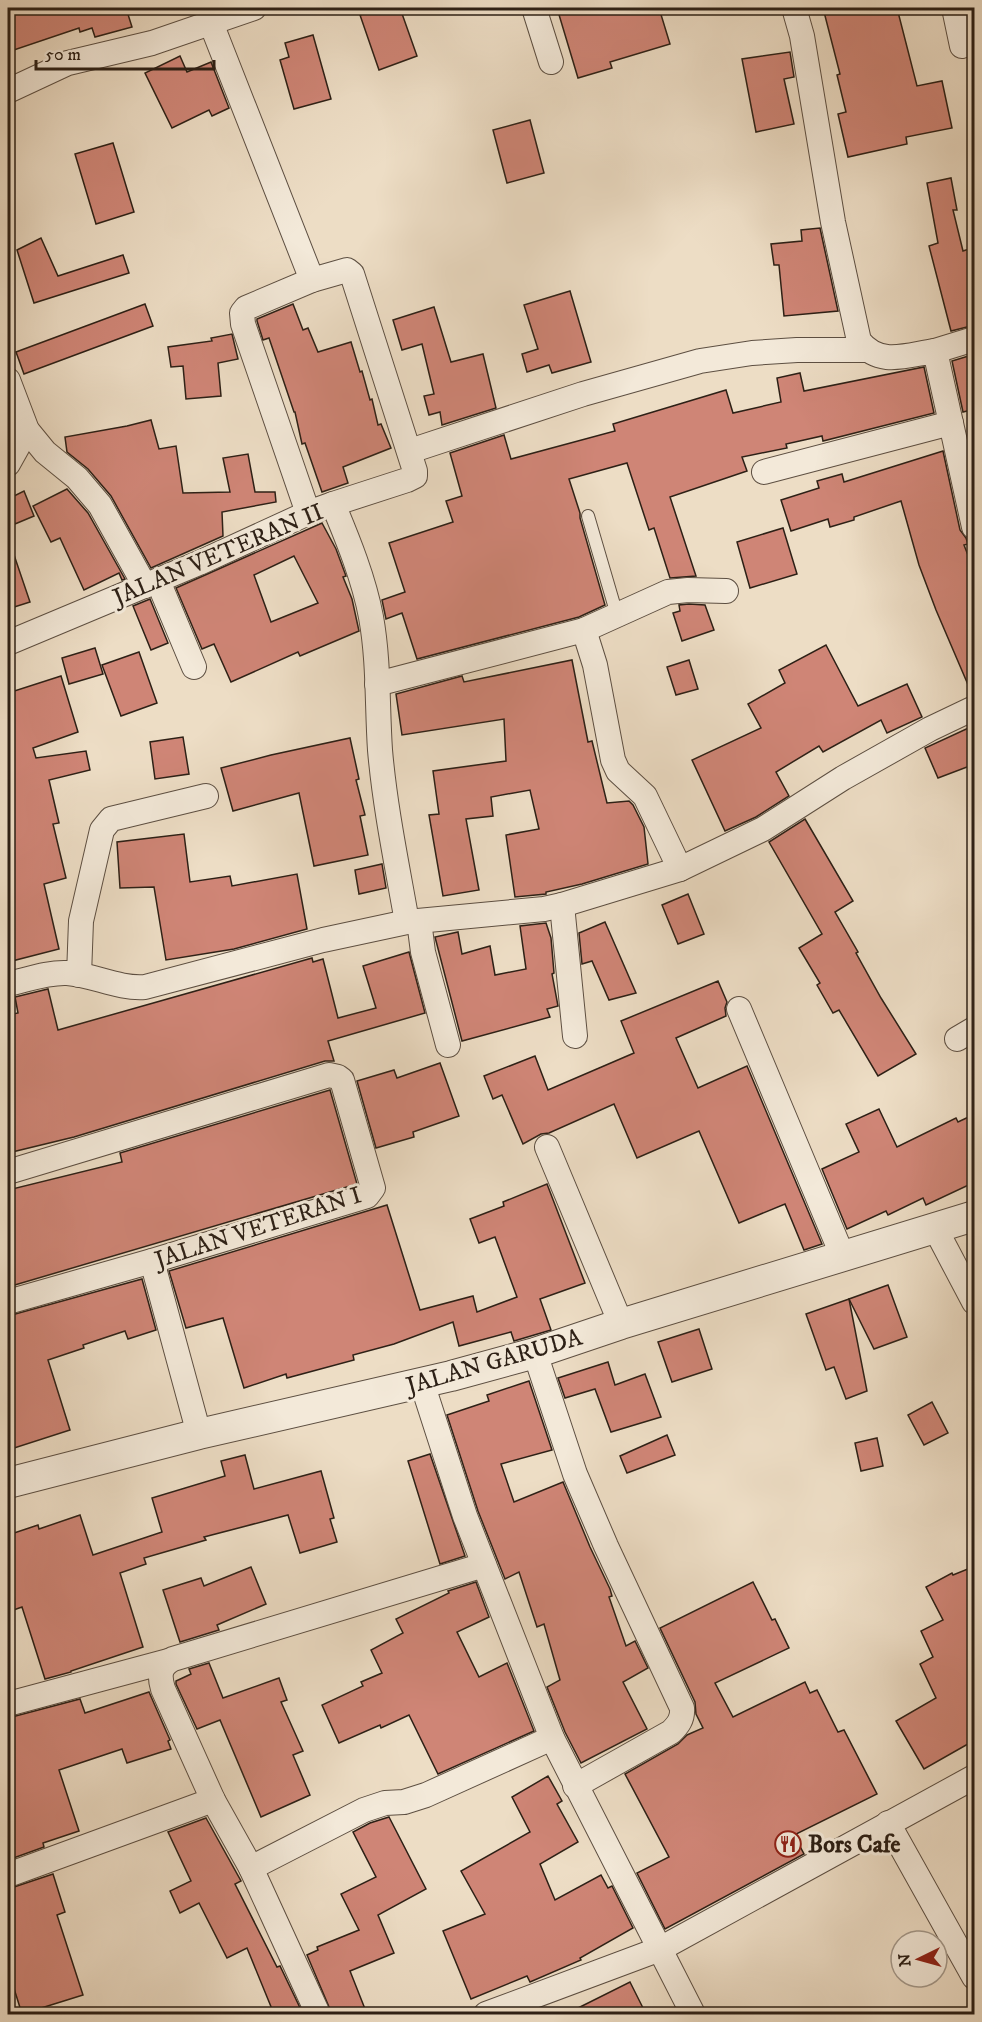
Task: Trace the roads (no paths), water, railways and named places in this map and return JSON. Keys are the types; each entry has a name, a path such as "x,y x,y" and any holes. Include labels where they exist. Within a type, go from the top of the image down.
{"street":[{"path":"534,8 551,62"},
{"path":"794,8 802,36 833,222 859,341 873,355 889,358 935,351 975,339"},
{"path":"954,8 962,46"},
{"path":"8,91 68,63 152,43 232,13 312,280"},
{"path":"308,513 242,316 246,308 312,280 343,271 352,274 410,451 414,476 333,504"},
{"path":"410,451 584,394 700,361 752,353 797,350 866,350"},
{"path":"935,351 975,527"},
{"path":"8,381 27,430 45,452 77,478 100,505 151,584 194,667"},
{"path":"764,472 951,423"},
{"path":"8,464 27,430"},
{"name":"JALAN VETERAN II","path":"8,643 151,584 308,513 333,504 349,542 371,615 376,658 381,751 392,837 448,1046"},
{"path":"377,684 584,630 668,592 726,591"},
{"path":"584,630 595,665 613,760 618,771 645,796 680,869"},
{"path":"8,984 45,975 80,975 123,987 145,987 323,940 413,922 544,909 562,905 680,869 763,829 843,778 930,729 975,708"},
{"path":"80,975 81,921 102,830 111,819 206,796"},
{"path":"562,905 575,1036"},
{"path":"739,1009 843,1257"},
{"name":"JALAN VETERAN I","path":"8,1172 329,1075 342,1080 373,1188 369,1195 8,1302"},
{"path":"547,1147 621,1324"},
{"name":"JALAN GARUDA","path":"8,1483 199,1434 422,1383 535,1353 621,1324 975,1216"},
{"path":"935,1228 975,1302"},
{"path":"152,1261 199,1434"},
{"path":"535,1353 575,1474 682,1708 680,1722 671,1732 575,1786"},
{"path":"422,1383 465,1516 552,1738 693,2014"},
{"path":"8,1704 168,1661 484,1565"},
{"path":"168,1661 160,1670 163,1689 213,1800 251,1868 318,2014"},
{"path":"251,1868 364,1810 385,1803 404,1802 426,1796 552,1738"},
{"path":"493,2013 660,1949 975,1777"},
{"path":"8,1875 213,1800"},
{"path":"888,1823 975,1977"}],"lane":[{"path":"588,516 617,615"}],"place":[{"name":"Bors Cafe","path":"788,1844"}]}
